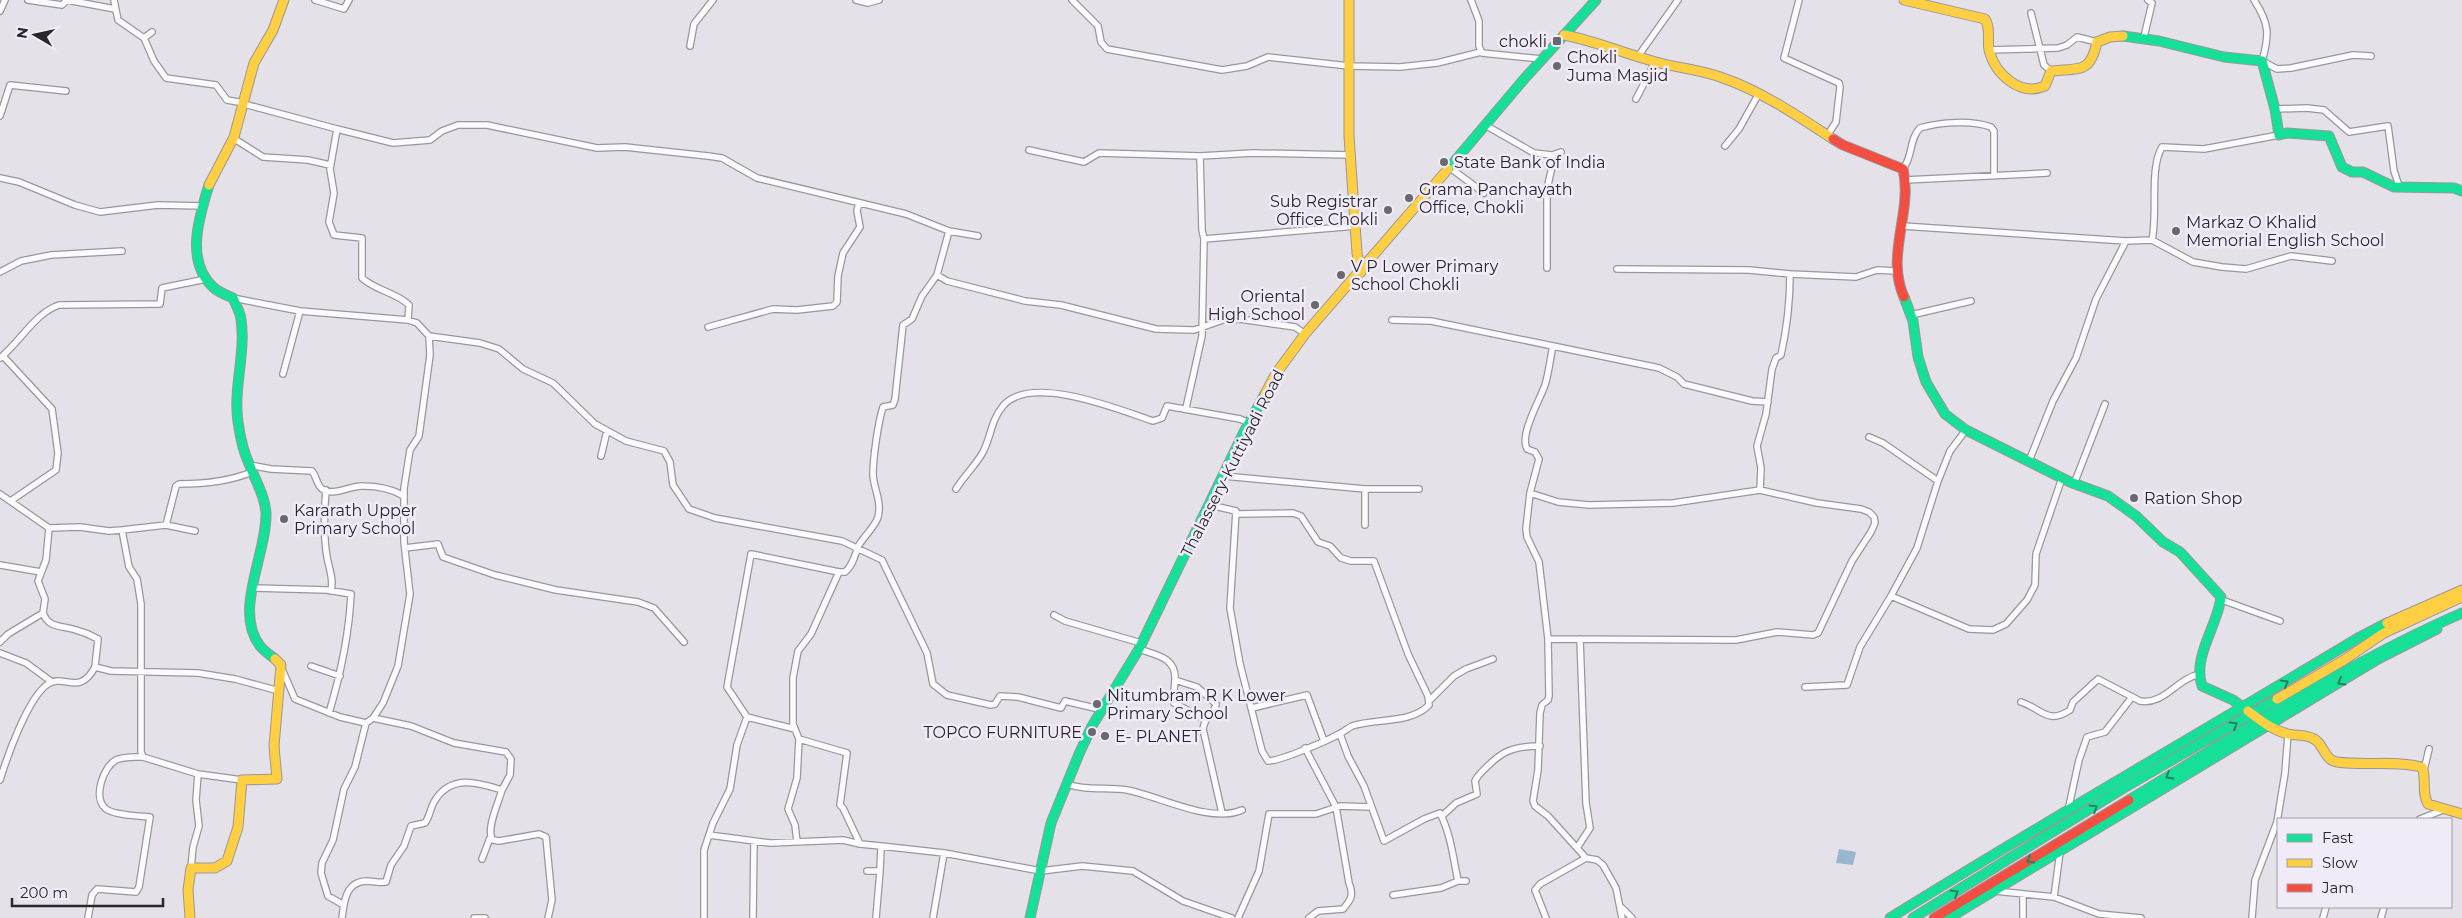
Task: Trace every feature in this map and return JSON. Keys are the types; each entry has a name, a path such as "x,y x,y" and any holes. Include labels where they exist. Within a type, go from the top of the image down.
{"main road":[{"path":"190,918 188,890 190,868 222,867 227,862 234,845 242,780 252,777 268,782 277,779 277,760 274,746 281,665 260,646 251,629 248,612 252,588 263,549 266,522 265,501 250,469 238,422 237,402 242,355 241,318 233,298 214,289 201,274 196,252 199,222 209,186 233,138 254,63 273,30 284,0"},
{"path":"1349,0 1351,155 1357,261 1361,272"},
{"name":"Thalassery-Kuttiyadi Road","path":"1030,918 1051,823 1092,726 1140,646 1249,423 1275,375 1305,334 1361,272 1542,59 1596,0"},
{"path":"1904,0 1985,19 1988,23 1989,50 2001,75 2008,82 2030,89 2045,86 2052,71 2085,67 2093,59 2097,42 2106,37 2144,37 2224,57 2262,61 2275,109 2278,135 2287,133 2328,136 2342,167 2352,172 2363,172 2391,186 2454,188 2462,191"},
{"path":"1564,34 1639,55 1655,62 1721,77 1749,88 1758,95 1782,106 1828,136 1866,156 1903,169 1905,180 1903,226 1896,271 1898,285 1911,315 1924,378 1935,402 1954,424 2074,484 2108,496 2136,516 2163,542 2180,552 2216,589 2222,600 2208,636 2199,679 2202,686 2233,700 2265,724 2288,734 2311,737 2318,741 2328,758 2335,762 2374,764 2402,762 2417,764 2424,770 2424,799 2428,804 2443,810 2462,814"},
{"path":"1890,918 2004,847 2358,638 2407,613 2462,590"},
{"path":"1914,918 2122,790 2344,660 2384,633 2462,597"},
{"path":"1949,918 2148,800 2242,740 2346,669 2387,647 2462,614"},
{"path":"1934,918 2378,659 2462,619"}],"street":[{"path":"0,11 5,0"},
{"path":"28,0 62,5 67,0 115,8"},
{"path":"114,0 118,20 144,38 154,61 166,78 216,85 227,100 393,143 430,140 442,131 458,124 487,125 597,148 625,147 722,158 757,178 906,214 949,231 978,236"},
{"path":"315,0 344,9 349,0"},
{"path":"690,46 694,24 713,0"},
{"path":"856,0 868,3 879,0"},
{"path":"1072,0 1098,26 1101,42 1107,49 1114,52 1222,70 1247,66 1268,57 1349,66 1400,67 1437,63 1481,52 1484,54 1542,59"},
{"path":"1471,0 1479,21 1481,52"},
{"path":"1639,55 1678,0"},
{"path":"1799,0 1784,58 1839,83 1836,122 1828,136"},
{"path":"2144,37 2152,3 2148,0"},
{"path":"2254,0 2263,14 2268,32 2262,61 2277,69 2291,68 2353,55 2371,56"},
{"path":"2031,13 2044,65 2052,71"},
{"path":"144,38 152,32"},
{"path":"1989,50 2067,45 2078,37 2097,42"},
{"path":"1636,99 1655,62"},
{"path":"0,116 10,85 66,91"},
{"path":"1724,146 1739,129 1758,95"},
{"path":"2275,109 2324,110 2349,132 2388,126 2394,171 2399,186"},
{"path":"1903,169 1909,159 1914,137 1920,128 1957,124 1987,125 2000,129"},
{"path":"1485,125 1534,153 1552,155 1561,152"},
{"path":"1987,125 1992,127 1995,137 1994,175"},
{"path":"337,129 330,165 334,193 329,222 334,235 362,238 362,278 370,285 403,298 409,305 408,320"},
{"path":"2152,240 2156,222 2155,165 2162,147 2204,149 2278,135"},
{"path":"233,138 263,157 308,160 330,165"},
{"path":"1029,150 1084,162 1099,153 1200,156 1253,153 1351,155"},
{"path":"1547,268 1547,189 1553,169 1554,158 1552,155"},
{"path":"1186,408 1200,349 1203,325 1204,239 1202,230 1200,156"},
{"path":"1449,167 1484,193"},
{"path":"1905,180 2048,172"},
{"path":"0,178 19,182 75,205 100,212 158,205 203,206"},
{"path":"708,328 773,309 797,310 833,306 837,302 838,276 843,253 860,226 857,211 859,203"},
{"path":"1204,239 1356,226"},
{"path":"1903,226 2126,241 2152,240 2194,262 2246,269 2291,256 2332,261"},
{"path":"795,729 747,717 727,687 751,554 839,572 848,570 858,548 876,522 879,514 880,500 873,473 876,446 883,407 893,405 895,399 903,325 912,319 922,296 937,275 949,231"},
{"path":"2029,461 2054,401 2076,358 2096,299 2126,241"},
{"path":"0,272 22,261 51,256 122,251"},
{"path":"1617,269 1749,270 1856,277 1876,270 1896,271"},
{"path":"1760,490 1761,468 1757,446 1768,402 1774,361 1781,355 1784,340 1790,296 1790,274"},
{"path":"937,275 947,281 1024,301 1061,305 1156,329 1194,330 1203,325 1223,320 1240,319 1295,326 1305,334"},
{"path":"12,500 56,470 58,453 52,409 1,357 17,344 46,309 60,305 160,304 162,288 206,279"},
{"path":"233,298 300,311 408,320 417,323 430,336 480,343 499,349 523,369 553,383 596,424 607,431 626,441 664,451 670,462 673,485 689,509 715,518 820,535 842,541 882,560 890,572 927,653 933,684 947,695 991,705 995,704 1000,696 1018,697 1061,708 1065,701 1103,710"},
{"path":"1911,315 1971,301"},
{"path":"283,374 300,311"},
{"path":"1392,320 1431,321 1660,368 1677,377 1684,384 1752,402 1768,402"},
{"path":"342,904 328,896 321,873 322,863 333,840 343,794 355,766 366,723 373,718 383,703 398,666 410,594 405,548 404,496 410,450 418,436 430,355 430,336"},
{"path":"1553,346 1545,384 1531,420 1525,443 1527,449 1535,452 1540,458 1530,494 1527,537 1539,562 1548,640 1549,696 1548,700 1542,705 1540,713 1540,746 1533,801 1535,806 1548,816 1586,858 1597,860 1602,865 1616,888 1618,902 1632,918"},
{"path":"956,489 984,449 991,426 1004,404 1027,394 1049,393 1066,395 1095,402 1153,421 1162,418 1167,406 1186,408 1249,423"},
{"path":"2074,484 2105,404"},
{"path":"1805,687 1847,685 1860,647 1917,548 1938,481 1950,451 1966,430"},
{"path":"601,456 607,431"},
{"path":"1869,437 1882,442 1938,481"},
{"path":"166,525 176,486 179,484 235,479 250,469 312,471 320,487 326,490 334,492 360,485 384,488 404,496"},
{"path":"1224,476 1237,479 1365,489 1419,489"},
{"path":"1891,596 1970,629 1992,630 2006,624 2027,600 2035,585 2036,554 2062,478"},
{"path":"1365,489 1366,525"},
{"path":"326,490 322,523 332,579 332,591"},
{"path":"1530,494 1558,502 1589,506 1673,503 1760,490 1817,503 1861,509 1869,512 1874,517 1875,523 1852,561 1818,633 1813,635 1777,632 1736,640 1548,640"},
{"path":"0,494 12,500 50,528 80,526 109,531 166,525 195,530"},
{"path":"1210,504 1234,509 1237,514 1234,526 1230,608 1240,664 1262,751 1268,761 1281,759 1340,734 1350,727 1414,715 1430,705 1454,676 1466,669 1493,659"},
{"path":"1237,514 1293,513 1301,516 1318,542 1330,546 1342,558 1351,561 1374,561 1408,654 1430,705"},
{"path":"0,652 26,663 52,682 81,682 89,678 95,667 98,639 75,629 55,627 45,619 43,613 45,599 38,581 46,560 50,528"},
{"path":"122,530 129,567 137,579 141,604 140,752 143,757"},
{"path":"405,548 438,544 443,557 495,575 556,590 638,602 654,608 684,642"},
{"path":"0,565 41,572"},
{"path":"797,842 797,832 788,809 796,778 799,739 795,729 793,678 798,651 811,634 839,572"},
{"path":"252,588 332,591 351,594 350,631 329,713"},
{"path":"2222,600 2280,621"},
{"path":"0,642 8,634 43,613"},
{"path":"1054,615 1140,646 1168,660 1173,664 1175,680 1174,703 1204,719"},
{"path":"1577,848 1590,828 1586,803 1580,639"},
{"path":"281,665 295,699 329,713 366,723"},
{"path":"311,666 340,676"},
{"path":"95,667 111,671 198,673 235,679 279,691"},
{"path":"2021,702 2032,706 2047,716 2061,716 2070,710 2073,702 2098,679 2140,701 2154,702 2187,677 2200,674"},
{"path":"1175,680 1197,688 1215,702 1216,708 1204,719 1204,740 1222,814"},
{"path":"0,780 8,752 31,707 41,691 52,682"},
{"path":"1252,708 1307,695 1324,741"},
{"path":"2069,806 2087,737 2105,732 2132,697"},
{"path":"704,918 702,863 709,835 730,789 737,745 747,717"},
{"path":"373,718 411,726 454,743 506,752 510,755 510,775 495,810 490,838 482,859"},
{"path":"1340,734 1348,756 1364,786 1384,841 1436,813 1440,813 1452,841 1451,847 1458,881"},
{"path":"2278,818 2286,773 2288,734"},
{"path":"799,739 847,753 840,805 860,844"},
{"path":"1442,816 1456,803 1477,794 1475,781 1478,776 1506,750 1514,747 1540,746"},
{"path":"1305,748 1336,807 1352,897 1343,909 1318,912 1310,918"},
{"path":"2424,770 2429,749"},
{"path":"158,817 113,812 105,808 99,798 104,775 111,763 123,758 143,757 198,774 242,780"},
{"path":"190,868 193,846 199,826 196,800 198,774"},
{"path":"342,918 342,904 346,893 361,882 386,882 391,865 404,846 411,826 425,823 430,817 432,804 450,786 463,781 502,790"},
{"path":"1066,784 1091,790 1126,790 1187,808 1222,814 1242,810"},
{"path":"1238,918 1259,871 1269,814 1316,814 1336,807 1371,807"},
{"path":"2423,818 2443,810"},
{"path":"88,918 92,895 97,889 136,892 140,887 150,817"},
{"path":"2252,918 2255,880 2277,822"},
{"path":"490,838 499,841 533,835 543,835 546,837 552,900 548,918"},
{"path":"709,835 754,841 843,840 860,844 944,853 1041,871 1082,866 1133,871 1183,901 1232,918"},
{"path":"753,918 754,841"},
{"path":"876,918 881,846"},
{"path":"2054,897 2060,852"},
{"path":"933,918 944,853"},
{"path":"1546,918 1535,890 1540,884 1586,858"},
{"path":"867,871 880,871"},
{"path":"1393,895 1440,888 1458,881 1466,881"},
{"path":"1993,891 2054,897 2099,914 2141,918"},
{"path":"2022,918 2023,895"},
{"path":"1622,908 1622,918"},
{"path":"474,918 484,918"}],"water":[{"path":"1839,849 1856,852 1853,865 1836,863"}],"traffic: fast":[{"path":"1448,169 1525,78 1596,0"},
{"path":"2123,36 2159,41 2224,57 2262,61 2275,109 2279,135 2287,133 2329,136 2342,167 2352,172 2363,172 2394,187 2454,188 2462,191"},
{"path":"209,185 198,224 197,252 199,265 204,276 215,289 233,298 241,319 242,345 237,396 238,422 244,450 262,495 266,513 262,546 250,599 250,616 253,632 260,646 275,659"},
{"path":"1904,297 1913,321 1918,357 1926,382 1945,414 1966,430 2070,482 2108,496 2136,516 2163,542 2180,552 2221,597 2200,664 2202,686 2233,700 2248,711"},
{"path":"1030,918 1051,823 1079,754 1092,726 1139,649 1244,432 1265,394"},
{"path":"2129,800 2334,677 2376,654 2462,613"},
{"path":"1890,918 2358,638 2387,623"},
{"path":"1949,918 2378,659 2437,629"},
{"path":"1913,918 2122,789 2277,699"}],"traffic: slow":[{"path":"209,185 234,137 254,63 273,30 284,0"},
{"path":"1349,0 1349,136 1357,253 1361,272"},
{"path":"1904,0 1985,19 1988,26 1989,50 1992,59 2003,75 2010,81 2018,86 2027,88 2036,89 2045,86 2051,71 2082,67 2091,60 2097,42 2110,37 2123,36"},
{"path":"1564,35 1656,62 1715,75 1752,90 1780,105 1833,139"},
{"path":"1265,394 1275,375 1305,334 1448,169"},
{"path":"2387,623 2462,590"},
{"path":"2277,699 2344,660 2384,633 2462,597"},
{"path":"190,918 188,890 191,868 215,868 227,861 238,827 242,780 277,779 274,746 281,665 275,659"},
{"path":"2248,711 2277,730 2288,734 2311,737 2320,744 2333,761 2401,764 2422,767 2425,795 2428,804 2462,814"}],"traffic: jam":[{"path":"1833,139 1843,145 1903,169 1905,201 1897,265 1904,297"},
{"path":"1934,918 2129,800"}],"place":[{"name":"chokli","path":"1557,41"},
{"name":"Chokli Juma Masjid","path":"1557,66"},
{"name":"State Bank of India","path":"1444,162"},
{"name":"Grama Panchayath Office, Chokli","path":"1409,198"},
{"name":"Sub Registrar Office Chokli","path":"1388,210"},
{"name":"Markaz O Khalid Memorial English School","path":"2176,231"},
{"name":"V P Lower Primary School Chokli","path":"1341,275"},
{"name":"Oriental High School","path":"1315,305"},
{"name":"Ration Shop","path":"2134,498"},
{"name":"Kararath Upper Primary School","path":"284,519"},
{"name":"Nitumbram R K Lower Primary School","path":"1097,704"},
{"name":"TOPCO FURNITURE","path":"1092,732"},
{"name":"E- PLANET","path":"1105,736"}]}
